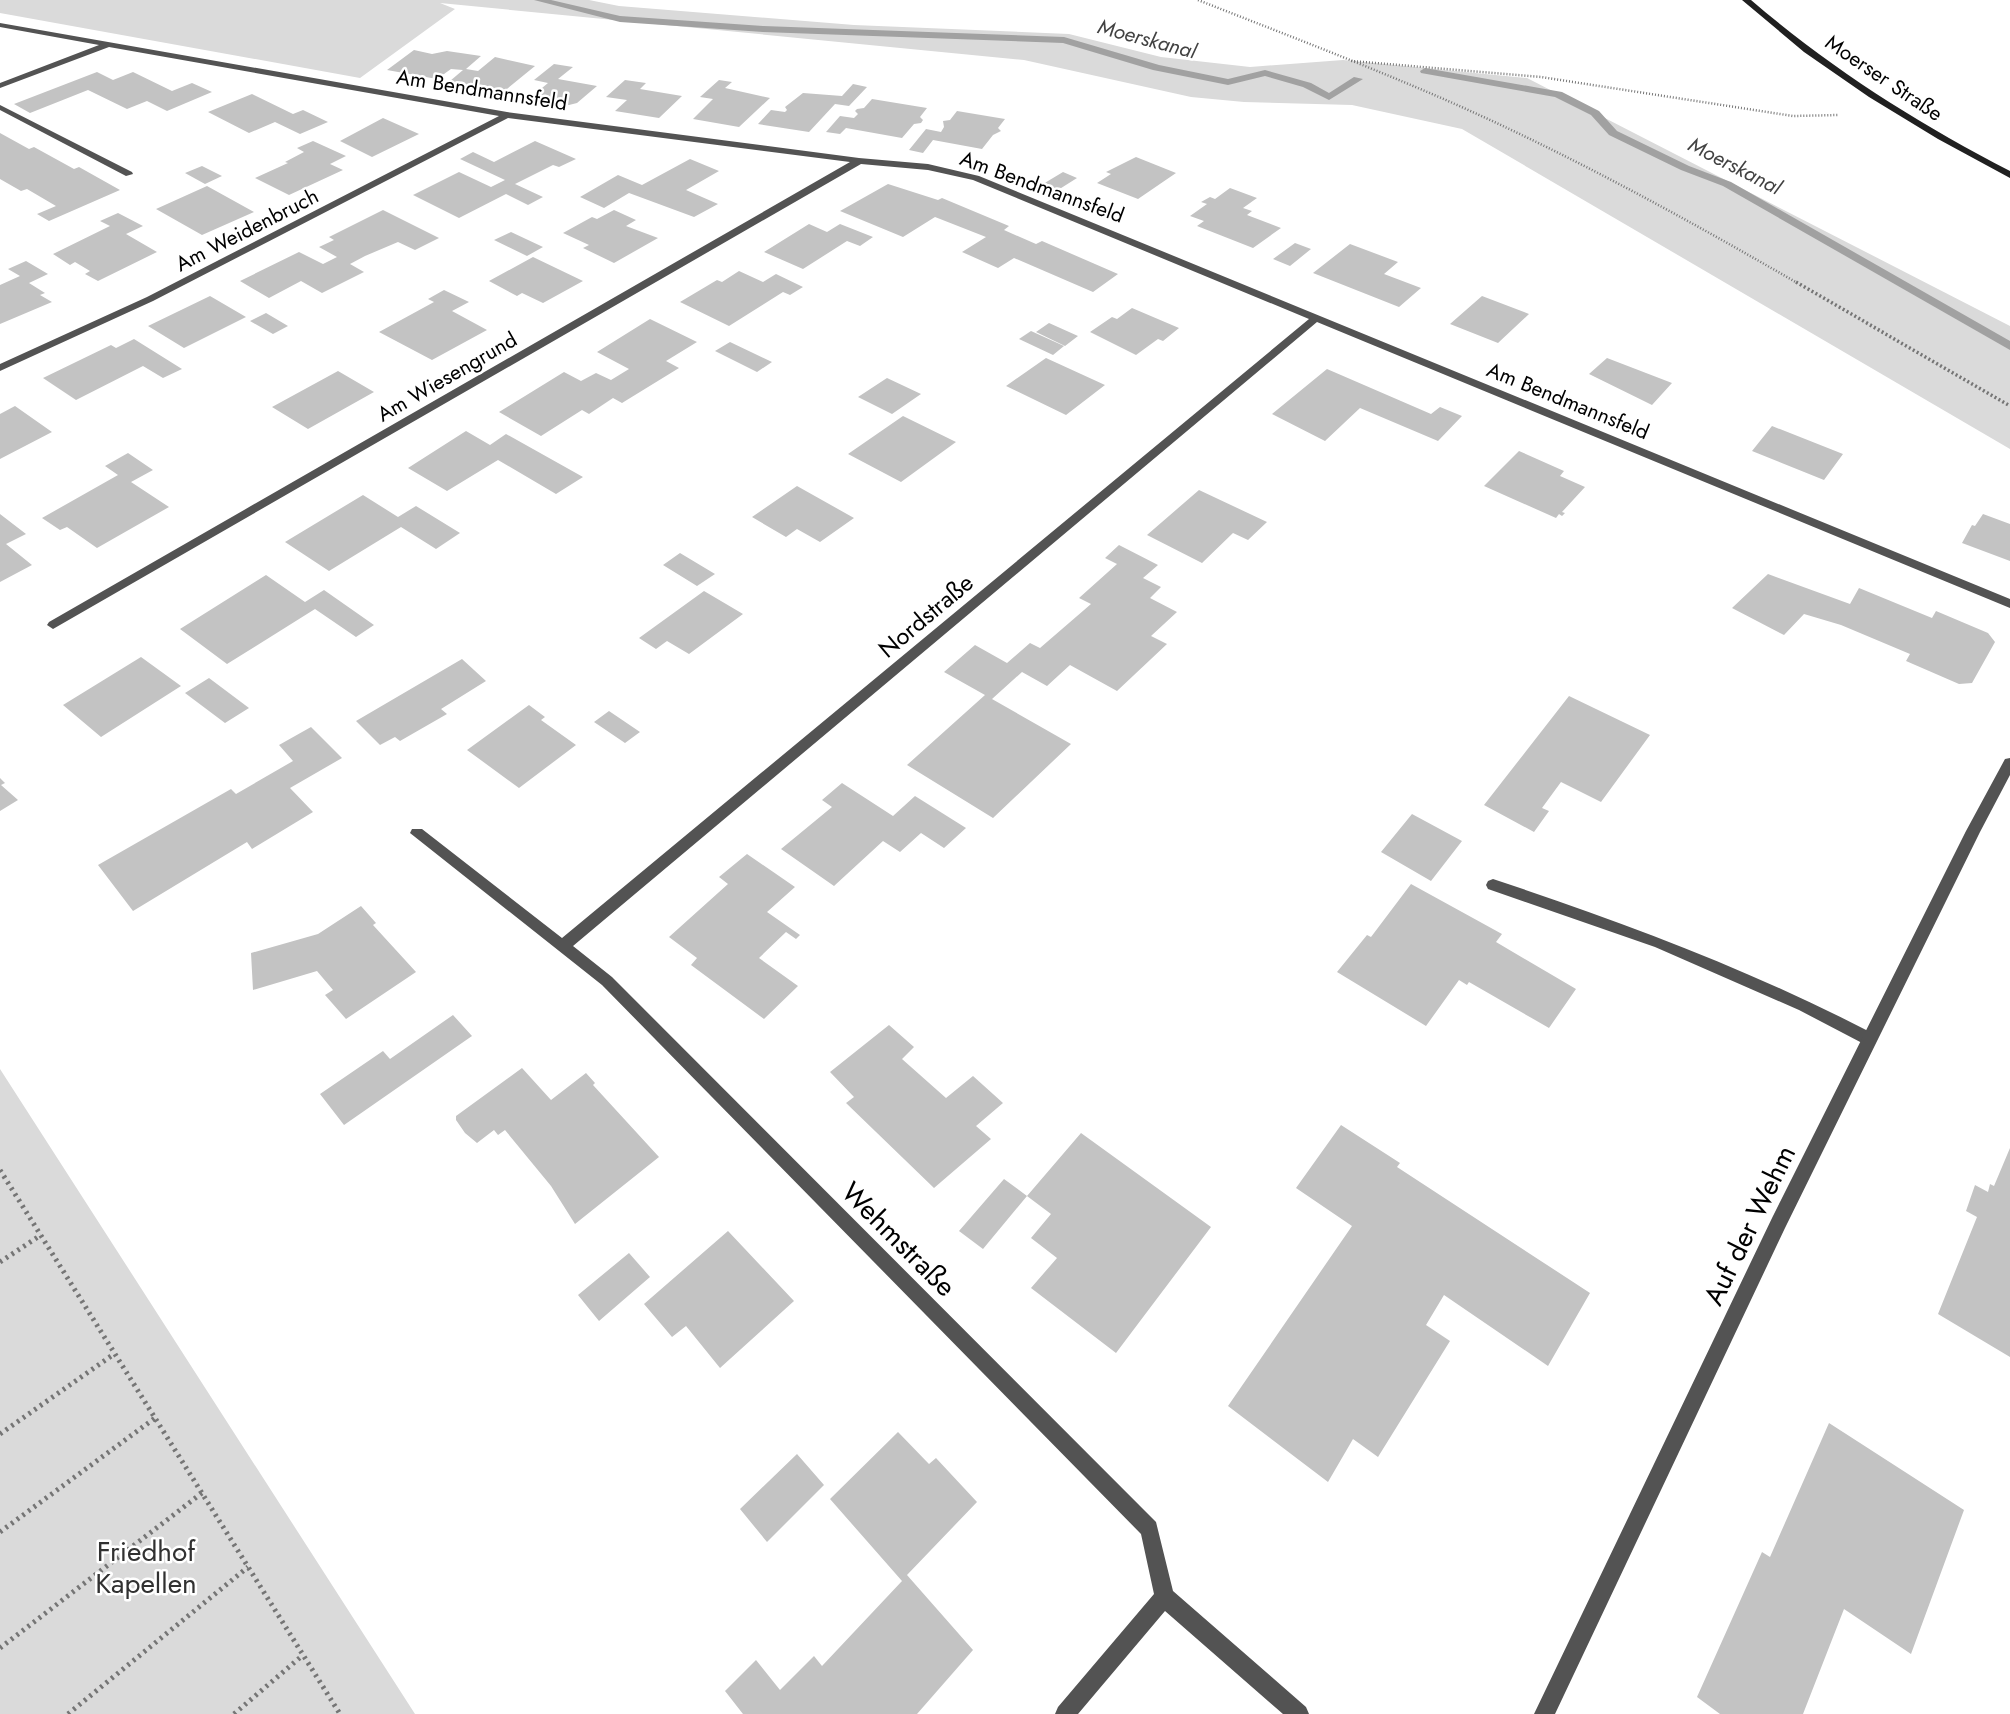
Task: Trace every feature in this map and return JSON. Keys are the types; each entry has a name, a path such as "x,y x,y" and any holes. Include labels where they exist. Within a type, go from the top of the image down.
{"street":[{"name":"Moerser Straße","path":"1746,0 1770,22 1899,113 2010,175"},
{"name":"Am Bendmannsfeld","path":"0,25 507,115 859,161 928,167 976,178 2010,604"},
{"path":"0,86 107,45"},
{"path":"0,107 129,174"},
{"name":"Am Weidenbruch","path":"0,368 150,299 507,115"},
{"name":"Am Wiesengrund","path":"53,625 859,161"},
{"name":"Nordstraße","path":"562,946 1316,318"},
{"name":"Auf der Wehm","path":"1544,1714 1870,1039 1973,831 2010,763"},
{"name":"Wehmstraße","path":"417,833 607,981 1149,1529 1164,1597"},
{"path":"1493,885 1660,943 1804,1004 1870,1039"},
{"path":"1065,1714 1164,1597 1299,1714"}],"path":[{"path":"1198,0 1427,92 1569,159 1704,229 2010,406"},
{"path":"1343,60 1541,77 1793,116 1899,113"},
{"path":"0,1170 340,1714"},
{"path":"0,1262 41,1235"},
{"path":"0,1434 114,1354"},
{"path":"0,1532 155,1418"},
{"path":"0,1648 202,1493"},
{"path":"68,1714 248,1567"},
{"path":"234,1714 303,1656"}],"green space":[{"path":"0,0 589,0 619,6 854,25 1069,34 1161,57 1250,67 1343,60 1527,78 2010,326 2010,449 1462,129 1352,105 1244,102 1191,97 1024,60 440,3 455,9 360,78 0,13"},
{"name":"Friedhof Kapellen","path":"0,1069 415,1714 0,1714"}],"building":[{"path":"414,50 432,54 447,51 481,56 466,69 478,71 495,57 535,66 502,93 450,81 463,70 451,69 437,79 387,70"},
{"path":"554,64 573,67 558,79 597,86 577,103 569,105 530,98 548,83 534,80"},
{"path":"97,72 113,80 133,72 172,91 192,83 212,92 167,111 147,101 127,109 88,90 30,113 14,104"},
{"path":"625,80 646,83 640,89 682,96 659,118 615,111 627,100 606,97"},
{"path":"719,80 732,82 725,88 770,98 739,127 693,119 713,99 700,97"},
{"path":"853,84 867,87 849,106 835,104 809,132 758,124 771,110 785,112 785,107 803,93 842,96"},
{"path":"252,94 293,114 303,110 328,122 300,134 275,122 249,133 208,112"},
{"path":"872,99 927,108 920,117 923,120 921,123 914,124 902,138 846,128 840,134 826,132 840,116 854,118 858,114 855,111 864,108"},
{"path":"957,111 1005,119 998,128 1001,131 993,135 982,149 933,140 923,153 909,150 926,129 941,132 943,121 950,120"},
{"path":"383,118 419,134 372,157 340,141"},
{"path":"0,133 29,149 34,147 74,169 79,167 120,190 49,221 37,214 56,206 27,189 21,191 0,179"},
{"path":"313,141 346,156 330,164 343,170 289,195 255,178 288,163 285,162 304,152 297,148"},
{"path":"535,141 576,159 559,167 553,165 515,184 543,197 528,205 506,194 459,218 413,195 459,172 491,187 505,180 460,159 473,152 494,162"},
{"path":"1136,157 1176,173 1138,199 1097,183 1111,174 1106,172"},
{"path":"690,159 719,171 686,190 718,204 694,217 629,193 604,208 580,197 618,175 642,185"},
{"path":"202,166 222,176 205,184 185,173"},
{"path":"1063,172 1077,178 1058,190 1043,184"},
{"path":"888,184 938,200 942,198 1009,226 1004,230 1036,244 1042,241 1118,274 1093,292 1014,258 998,268 962,252 986,237 935,217 903,237 840,211"},
{"path":"207,186 254,212 202,235 156,209"},
{"path":"1230,188 1257,198 1243,208 1252,211 1247,215 1281,228 1253,248 1197,226 1204,221 1190,216 1207,204 1201,202 1210,197 1215,199"},
{"path":"383,210 439,238 415,250 398,242 365,256 350,264 364,272 322,293 301,281 269,298 240,281 299,252 323,264 337,257 319,247 334,240 329,237"},
{"path":"614,210 636,220 626,226 658,238 614,263 583,248 589,245 563,233 592,217 597,219"},
{"path":"118,213 143,226 126,234 157,252 98,281 85,274 90,271 75,262 70,265 53,254 110,226 100,221"},
{"path":"809,224 827,232 840,224 873,237 860,246 847,241 803,269 764,252"},
{"path":"511,232 543,247 527,256 494,240"},
{"path":"1295,243 1311,249 1290,266 1273,259"},
{"path":"1350,244 1398,262 1384,274 1421,288 1399,307 1313,273"},
{"path":"533,257 583,281 543,303 522,293 517,296 489,281"},
{"path":"26,261 48,274 29,283 45,293 40,295 52,302 0,324 0,285 20,276 8,269"},
{"path":"739,271 763,282 776,274 803,287 790,295 783,292 729,326 680,302 717,280 722,282"},
{"path":"444,290 469,302 452,311 487,330 432,360 379,332 434,302 428,299"},
{"path":"210,296 246,317 184,348 148,326"},
{"path":"1482,296 1529,314 1498,343 1450,324"},
{"path":"1132,308 1179,328 1163,341 1158,339 1136,355 1090,332 1112,317 1117,319"},
{"path":"266,313 288,326 273,334 250,321"},
{"path":"650,319 697,342 666,361 679,368 622,403 613,398 589,414 582,410 541,436 499,412 564,372 581,381 596,373 611,380 629,369 597,352"},
{"path":"1049,323 1078,336 1065,346 1036,332"},
{"path":"1031,331 1064,346 1053,355 1019,339"},
{"path":"134,339 182,369 163,378 143,366 76,400 43,378 111,345 116,348"},
{"path":"730,342 772,362 757,372 715,351"},
{"path":"1046,358 1105,385 1066,415 1006,386"},
{"path":"1607,358 1672,383 1652,405 1589,374"},
{"path":"1327,369 1431,414 1440,407 1462,416 1438,441 1360,408 1325,441 1272,414"},
{"path":"338,371 374,392 308,429 272,407"},
{"path":"887,378 921,394 892,414 858,397"},
{"path":"15,406 52,432 0,459 0,414"},
{"path":"903,416 956,442 901,482 848,454"},
{"path":"1772,426 1843,454 1824,480 1752,451"},
{"path":"466,431 490,445 506,434 583,477 556,494 498,460 447,491 408,468"},
{"path":"1519,451 1564,471 1560,476 1585,487 1562,512 1565,513 1562,516 1559,514 1556,518 1484,486"},
{"path":"128,453 153,470 131,482 169,507 97,548 67,527 60,530 42,518 118,475 105,466"},
{"path":"797,486 854,518 820,542 797,529 786,537 752,517"},
{"path":"1199,490 1267,522 1248,540 1233,533 1202,563 1147,535"},
{"path":"363,495 398,517 416,506 460,533 436,549 401,527 329,571 285,542"},
{"path":"0,514 26,534 6,544 32,565 0,582"},
{"path":"1983,514 2010,524 2010,561 1962,543 1972,525 1975,526"},
{"path":"1119,545 1158,565 1143,578 1161,587 1150,598 1177,612 1151,636 1167,644 1117,691 1070,665 1047,686 1022,672 992,699 1071,744 993,818 907,765 985,695 944,672 975,645 1007,663 1030,643 1040,648 1091,604 1079,598 1117,564 1105,558"},
{"path":"680,553 715,574 697,586 663,565"},
{"path":"1768,574 1850,604 1859,588 1932,618 1936,611 1988,633 1995,642 1972,683 1959,684 1906,661 1910,654 1841,625 1804,614 1784,635 1732,608"},
{"path":"266,575 305,602 324,590 374,625 356,637 315,609 227,664 180,629"},
{"path":"704,591 743,614 689,654 667,641 656,649 639,638"},
{"path":"141,657 181,686 101,737 63,705"},
{"path":"462,659 486,681 441,709 447,714 400,741 395,737 380,745 356,721"},
{"path":"209,678 249,708 225,723 185,693"},
{"path":"1569,696 1650,735 1601,802 1561,782 1542,808 1549,811 1534,832 1484,805"},
{"path":"529,705 545,717 541,720 576,745 519,788 467,750"},
{"path":"609,711 640,732 625,743 594,722"},
{"path":"311,727 342,758 290,788 313,812 252,849 247,842 133,911 98,865 231,789 236,794 293,761 279,745"},
{"path":"0,778 5,783 1,785 18,800 0,811"},
{"path":"842,783 893,816 915,796 966,828 944,848 921,833 900,852 883,841 834,886 781,849 832,807 822,800"},
{"path":"1412,814 1462,841 1431,881 1381,852"},
{"path":"747,854 795,887 767,912 800,935 796,939 786,932 759,958 798,986 764,1019 691,965 697,958 669,937 728,884 719,877"},
{"path":"1411,884 1502,934 1496,942 1576,989 1549,1028 1469,982 1467,985 1459,980 1426,1026 1337,972 1367,935 1371,937"},
{"path":"361,906 376,923 373,925 416,972 346,1019 325,995 333,990 317,971 253,990 251,953 318,934"},
{"path":"453,1015 472,1036 344,1125 320,1094 383,1051 390,1059"},
{"path":"889,1025 914,1047 902,1059 946,1098 973,1076 1003,1103 976,1126 991,1139 934,1188 846,1103 854,1097 830,1072"},
{"path":"522,1068 551,1100 586,1073 595,1083 593,1085 659,1157 575,1224 551,1186 505,1130 498,1135 494,1130 477,1143 465,1133 456,1120 456,1116"},
{"path":"1341,1125 1400,1163 1397,1167 1590,1293 1548,1366 1444,1295 1426,1325 1450,1341 1378,1457 1353,1439 1328,1482 1228,1406 1352,1226 1296,1188"},
{"path":"1081,1133 1211,1227 1116,1353 1031,1288 1057,1258 1031,1238 1051,1214 1027,1196"},
{"path":"2010,1148 2010,1357 1938,1314 1977,1217 1966,1211 1975,1185 1988,1192 1990,1184 1994,1186"},
{"path":"1004,1179 1027,1196 983,1249 959,1231"},
{"path":"728,1231 794,1301 720,1368 686,1326 672,1337 644,1304"},
{"path":"629,1253 650,1277 599,1321 578,1295"},
{"path":"1829,1423 1964,1510 1911,1654 1844,1609 1803,1714 1720,1714 1697,1697 1762,1552 1770,1557"},
{"path":"898,1432 929,1464 936,1458 977,1502 907,1575 973,1650 917,1714 743,1714 725,1691 756,1660 780,1690 814,1656 822,1666 902,1581 830,1499"},
{"path":"797,1454 824,1485 767,1542 740,1509"}],"waterway":[{"name":"Moerskanal","path":"539,0 620,19 763,29 1064,40 1157,68 1228,82 1265,73 1307,85 1329,97 1358,79"},
{"name":"Moerskanal","path":"1425,71 1558,94 1595,113 1613,133 1685,168 1727,184 2010,346"}]}
